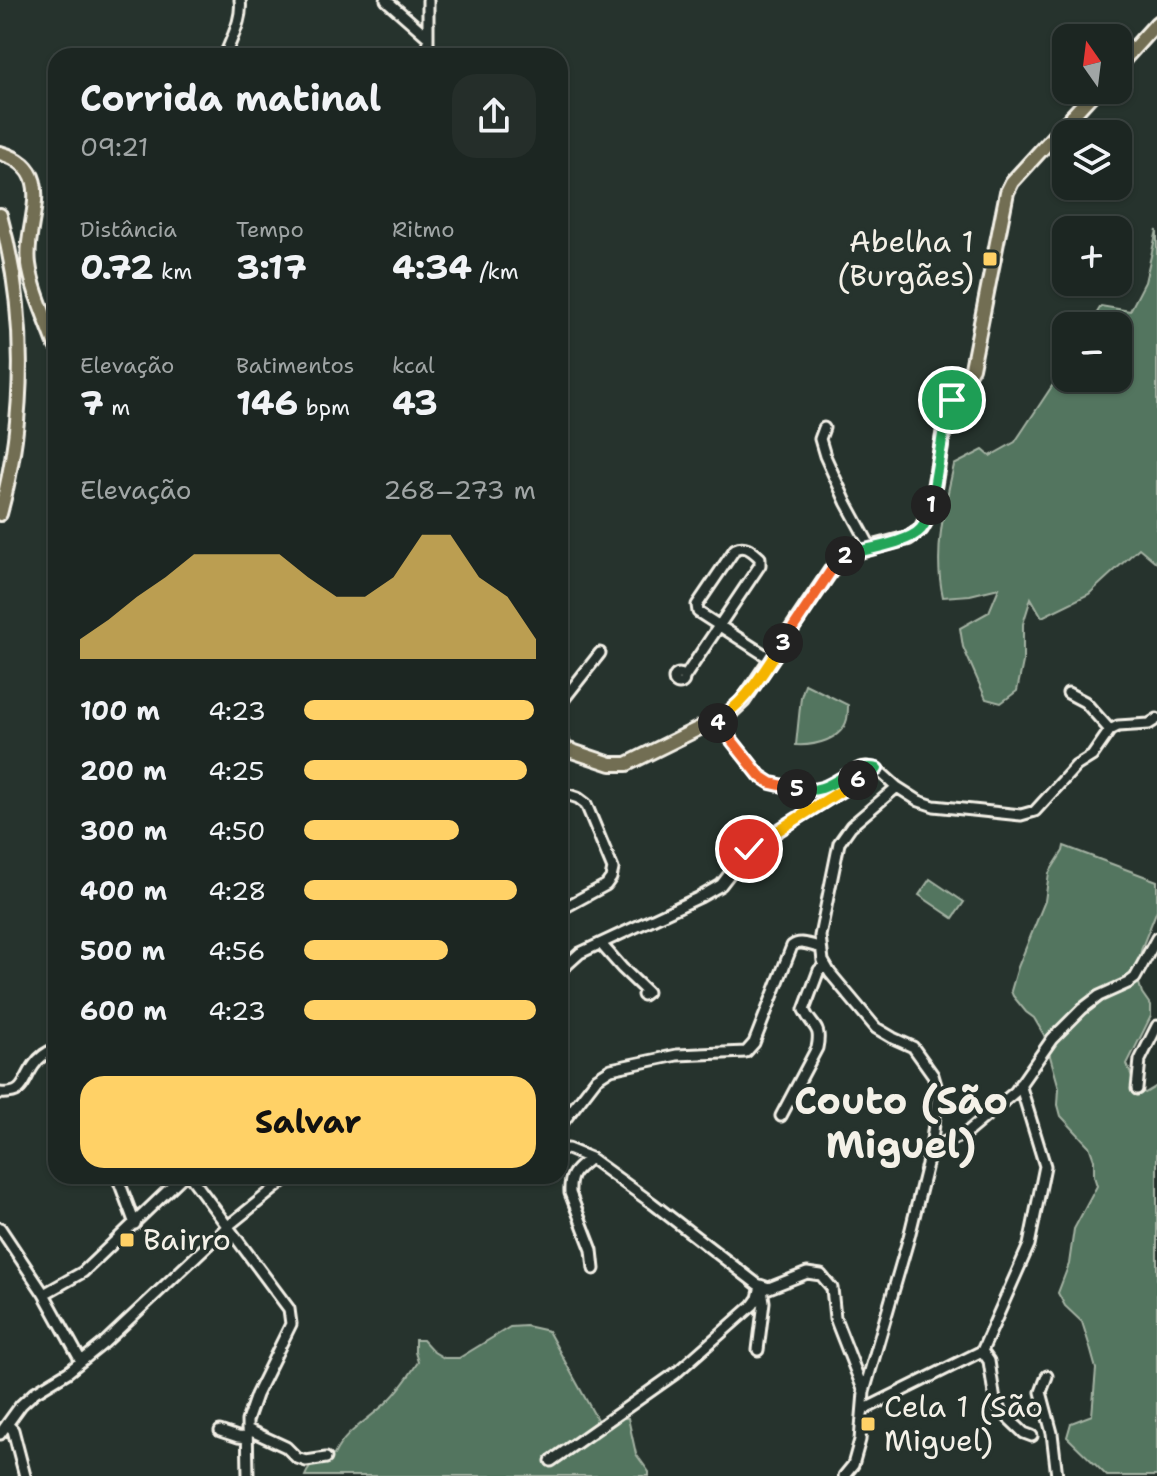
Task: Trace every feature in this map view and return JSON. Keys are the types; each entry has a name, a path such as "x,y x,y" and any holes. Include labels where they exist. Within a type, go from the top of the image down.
{"main road":[{"path":"1132,51 1157,23"},
{"path":"568,750 611,764 627,764 730,713 743,701 834,566 848,554 908,538 921,529 930,512 947,411 972,368 1007,192 1012,182 1083,104"},
{"path":"1,150 26,167 34,180 36,196 28,259 48,324"},
{"path":"0,215 16,298 19,352 18,412 0,514"}],"street":[{"path":"228,48 239,18 240,0"},
{"path":"386,0 428,37"},
{"path":"428,0 428,48"},
{"path":"824,428 820,439 825,456 871,548"},
{"path":"684,678 720,626 761,563 760,558 746,547 735,549 697,605 698,612 720,626 771,659"},
{"path":"568,694 600,653"},
{"path":"1068,693 1085,702 1110,730"},
{"path":"716,720 760,776 771,783 808,791 827,787 867,767 877,769 897,787 919,801 934,806 1021,815 1035,811 1076,766 1092,756 1110,730 1118,726 1149,724 1157,719"},
{"path":"568,964 580,953 721,885 749,849 877,769"},
{"path":"844,1476 853,1465 860,1440 864,1392 931,1148 938,1092 933,1075 913,1047 876,1028 826,966 820,936 839,843 851,826 897,787"},
{"path":"568,795 586,804 613,869 606,885 568,906"},
{"path":"931,1148 965,1134 1015,1092 1052,1039 1082,1009 1099,996 1135,978 1157,938"},
{"path":"568,1116 597,1078 611,1069 677,1055 746,1052 754,1043 792,946 803,943 820,947"},
{"path":"601,944 647,992 643,995"},
{"path":"781,1116 817,1048 818,1030 804,1010 819,970 826,966"},
{"path":"1137,1089 1140,1060 1157,1026"},
{"path":"0,1093 15,1093 22,1087 34,1064 48,1052"},
{"path":"863,1410 982,1351 1029,1245 1045,1166 1020,1084"},
{"path":"568,1149 590,1158 761,1286 769,1288 807,1273 821,1275 832,1288 835,1318 864,1392"},
{"path":"590,1158 572,1175 569,1183 592,1250 594,1269"},
{"path":"120,1184 135,1224"},
{"path":"44,1294 83,1272 175,1184"},
{"path":"196,1184 289,1309 291,1324 256,1395 247,1421 248,1476"},
{"path":"0,1434 21,1405 35,1392 68,1372 104,1343 228,1226 280,1184"},
{"path":"0,1228 44,1294 81,1361"},
{"path":"758,1350 764,1302 761,1286"},
{"path":"551,1461 676,1373 753,1305 761,1286"},
{"path":"982,1351 989,1361 995,1401 1000,1410 1024,1433 1032,1436"},
{"path":"1047,1376 1041,1392 1052,1433 1057,1476"},
{"path":"7,1424 13,1430 25,1476"},
{"path":"220,1431 247,1433 286,1447 297,1458 306,1461 326,1458"}],"green space":[{"path":"1157,230 1157,563 1139,548 1089,594 1042,617 1031,598 1023,624 1023,662 1017,691 1001,703 986,699 963,647 960,628 989,612 999,588 943,597 940,580 941,531 954,465 983,450 990,456 1015,442 1052,386 1052,392 1132,392 1132,312 1097,312 1101,306 1130,311 1145,282"},
{"path":"805,684 848,705 847,717 844,726 833,737 819,743 796,745 801,697"},
{"path":"1064,846 1157,881 1157,910 1137,967 1142,993 1151,1006 1151,1016 1127,1064 1134,1080 1145,1093 1157,1086 1157,1476 1107,1476 1067,1437 1071,1423 1092,1415 1096,1369 1082,1322 1065,1306 1058,1293 1069,1264 1074,1229 1097,1186 1094,1160 1089,1146 1061,1116 1059,1088 1044,1035 1011,991 1045,901 1049,873"},
{"path":"930,879 964,902 953,918 919,895"},
{"path":"526,1326 548,1331 599,1423 552,1465 622,1418 628,1418 636,1454 649,1476 305,1476 316,1462 334,1455 351,1432 400,1388 418,1362 415,1340 423,1340 444,1358 459,1358 510,1327"}],"place":[{"name":"Abelha 1 (Burgães)","path":"990,259"},
{"name":"Bairro","path":"127,1240"},
{"name":"Cela 1 (São Miguel)","path":"868,1424"}],"district":[{"name":"Couto (São Miguel)","path":"901,1123"}],"route":[{"path":"749,849 877,769 860,768 827,787 808,791 771,783 760,776 716,720 743,701 834,566 848,554 908,538 921,529 930,512 947,411 952,400"}]}
